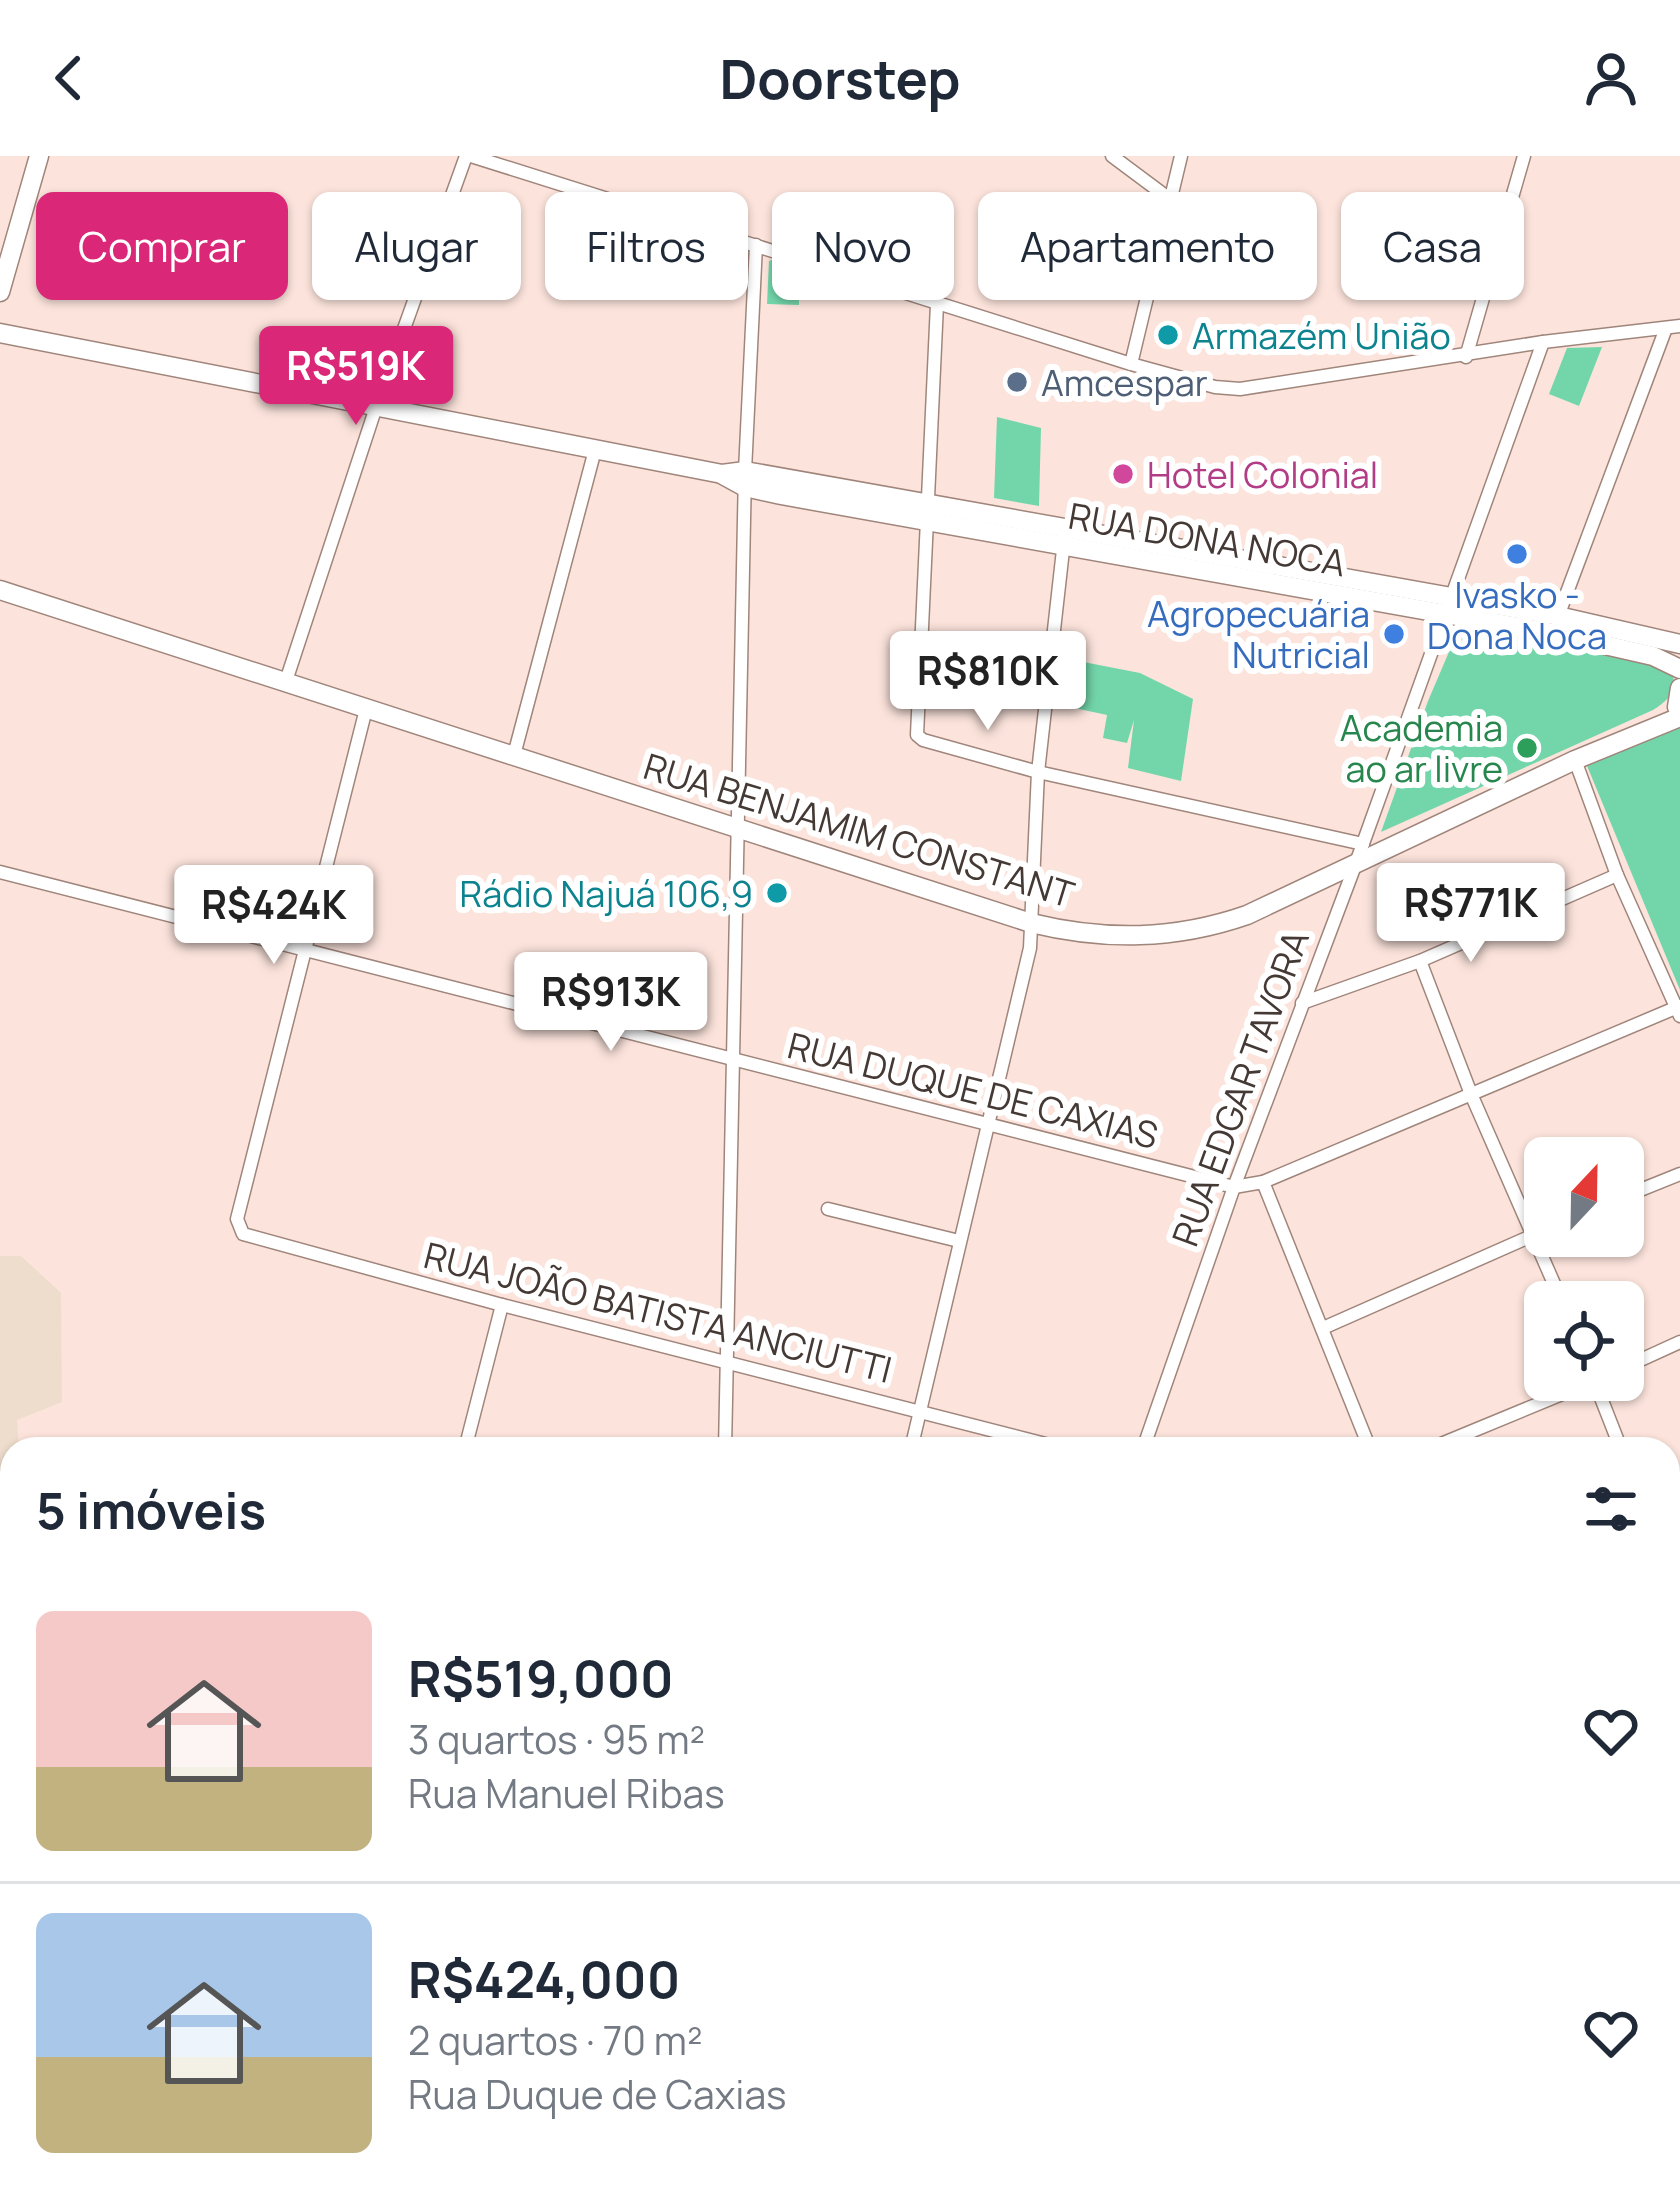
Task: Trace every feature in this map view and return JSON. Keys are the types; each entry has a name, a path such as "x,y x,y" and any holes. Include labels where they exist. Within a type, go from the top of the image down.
{"street":[{"path":"0,292 8,233 39,156"},
{"path":"286,681 377,404 469,156 1215,387 1240,389 1673,327 1555,624"},
{"path":"1112,156 1161,192"},
{"path":"1174,192 1181,156"},
{"path":"1466,357 1524,156"},
{"path":"725,1437 745,479 756,245"},
{"path":"1131,364 1147,300"},
{"path":"938,304 917,735 1038,772 1360,853"},
{"name":"RUA DONA NOCA","path":"0,333 745,479 1446,607 1680,644"},
{"name":"RUA EDGAR TAVORA","path":"1147,1437 1543,342"},
{"path":"514,755 595,450"},
{"path":"914,1437 1030,948 1038,772 1065,537"},
{"name":"RUA BENJAMIM CONSTANT","path":"0,579 22,596"},
{"name":"RUA BENJAMIM CONSTANT","path":"0,590 1031,923 1111,937 1207,929 1246,915 1360,853 1575,760 1677,695"},
{"name":"RUA DONA NOCA","path":"1555,624 1653,656 1677,695"},
{"path":"302,952 366,709"},
{"path":"1234,1187 1263,1181 1679,1010 1617,874 1575,760"},
{"name":"RUA DUQUE DE CAXIAS","path":"0,872 1234,1187"},
{"path":"1302,1003 1420,961 1617,874"},
{"name":"RUA JOÃO BATISTA ANCIUTTI","path":"302,952 237,1219 243,1234 1019,1437"},
{"path":"1420,961 1471,1094 1524,1202"},
{"path":"1644,1189 1680,1174"},
{"path":"1263,1181 1365,1437"},
{"path":"828,1209 959,1240"},
{"path":"1323,1328 1524,1239"},
{"path":"467,1437 502,1305"},
{"path":"1644,1358 1680,1342"},
{"path":"1458,1437 1544,1401"},
{"path":"1603,1401 1616,1437"}],"shaded area":[{"path":"0,1256 21,1256 61,1293 62,1402 17,1420 18,1437 0,1437"}],"green space":[{"path":"769,261 772,300 799,300 799,305 767,304"},
{"path":"1602,347 1579,406 1549,394 1567,348"},
{"path":"997,417 1041,428 1039,506 994,498"},
{"path":"1460,626 1638,655 1673,675 1672,692 1653,710 1381,832"},
{"path":"1068,659 1140,673 1193,699 1181,781 1128,768 1134,720 1127,743 1103,738 1107,715 1065,706"},
{"path":"1680,725 1680,990 1585,761"}],"place":[{"name":"Armazém União","path":"1168,335"},
{"name":"Amcespar","path":"1017,382"},
{"name":"Hotel Colonial","path":"1123,474"},
{"name":"Ivasko - Dona Noca","path":"1517,554"},
{"name":"Agropecuária Nutricial","path":"1394,634"},
{"name":"Academia ao ar livre","path":"1527,748"},
{"name":"Rádio Najuá 106,9","path":"777,893"}]}
